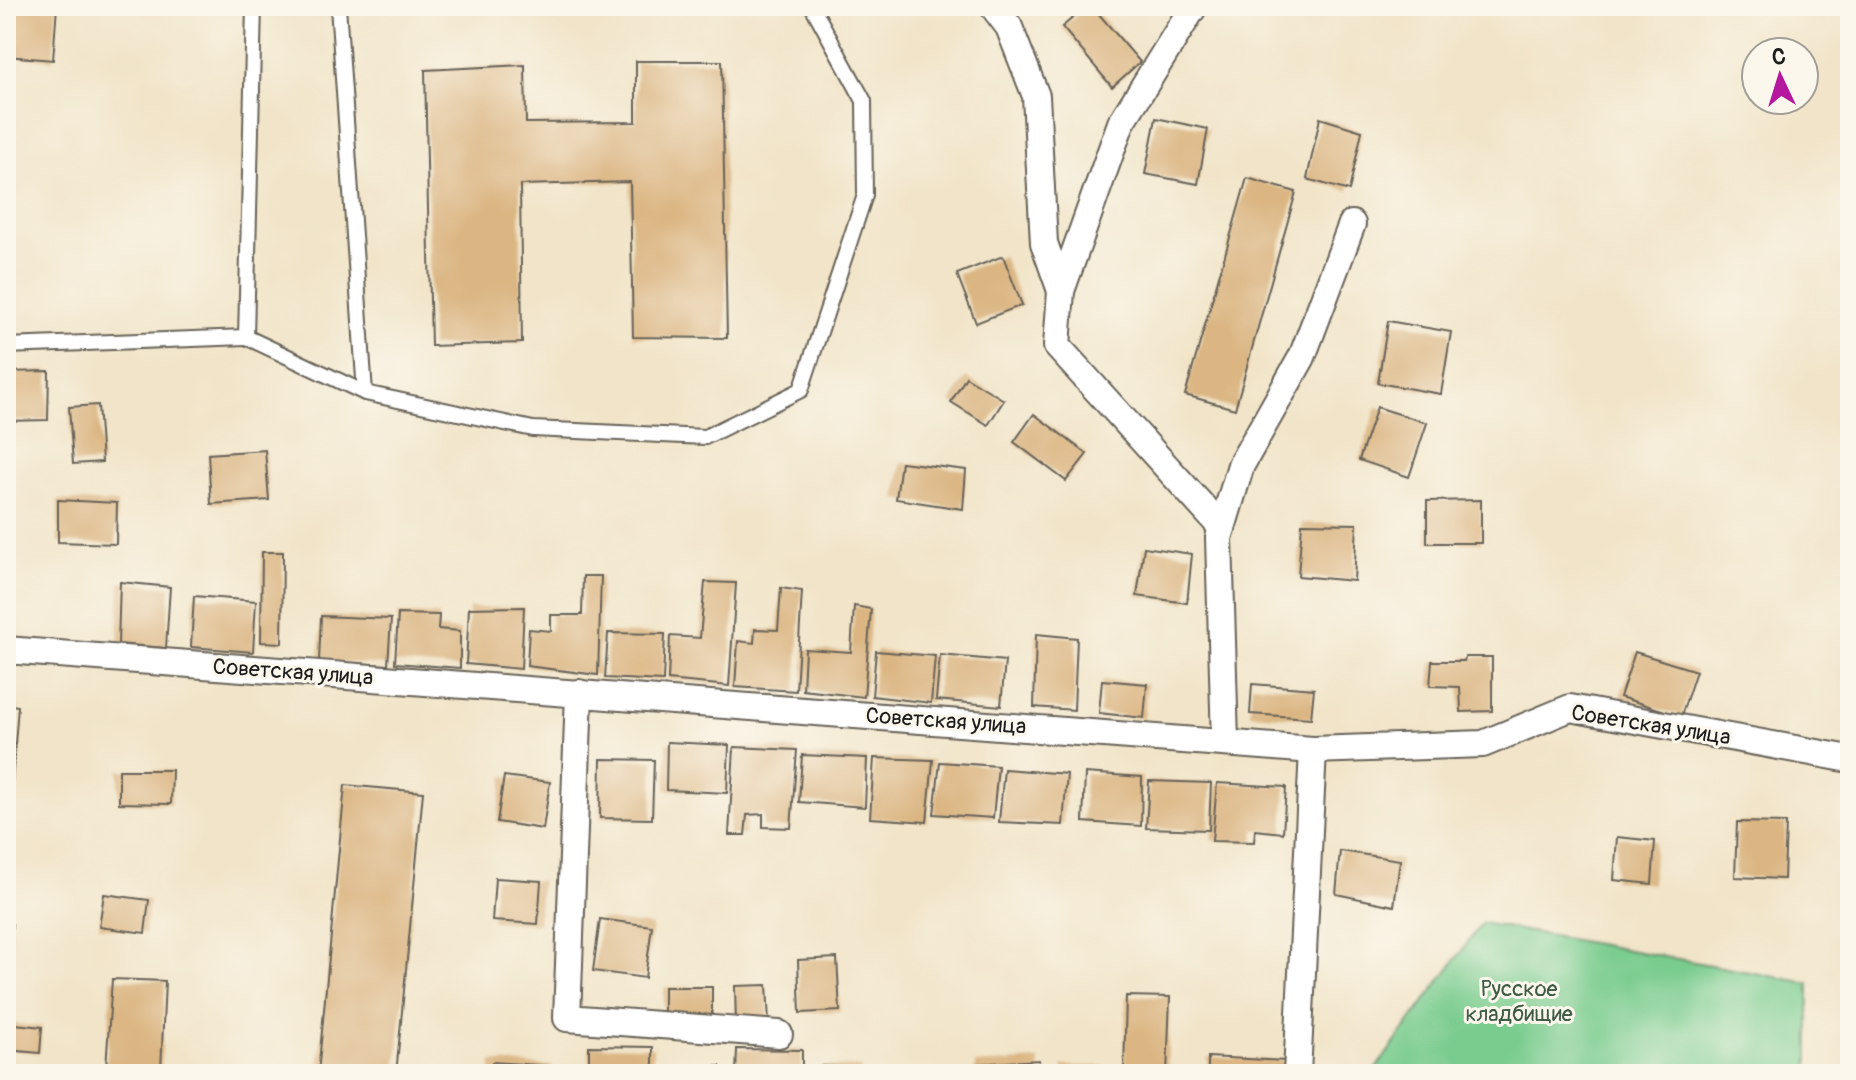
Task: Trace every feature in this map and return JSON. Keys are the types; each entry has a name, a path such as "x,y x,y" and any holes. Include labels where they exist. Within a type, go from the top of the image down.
{"street":[{"path":"993,6 1009,27 1036,96 1044,243 1061,291"},
{"path":"1194,6 1121,123 1061,291 1057,346 1222,528"},
{"path":"1225,743 1219,538 1241,465 1302,357 1352,224"},
{"name":"Советская улица","path":"6,650 1313,750 1483,744 1570,708 1850,759"},
{"path":"579,693 567,1018 779,1034"},
{"path":"1297,1074 1313,750"}],"lane":[{"path":"246,337 254,6"},
{"path":"338,6 365,393"},
{"path":"6,346 246,337 365,393 533,429 705,437 801,390 865,195 864,101 812,6"}],"green space":[{"name":"Русское кладбищие","path":"1482,923 1809,983 1809,1074 1372,1074"}],"building":[{"path":"6,6 57,6 53,60 6,56"},
{"path":"1087,6 1092,6 1140,62 1112,87 1062,27"},
{"path":"636,61 722,61 727,338 633,337 630,182 520,185 522,343 431,346 425,70 525,65 526,123 636,122"},
{"path":"1156,118 1208,129 1198,184 1145,174"},
{"path":"1320,118 1362,131 1349,191 1307,179"},
{"path":"1247,178 1296,192 1235,409 1185,395"},
{"path":"1003,256 1022,305 976,323 957,274"},
{"path":"1388,321 1451,332 1441,394 1378,383"},
{"path":"49,371 48,420 6,421 6,372"},
{"path":"966,377 1004,400 988,425 951,402"},
{"path":"98,405 102,462 73,464 69,407"},
{"path":"1377,407 1427,423 1409,477 1359,460"},
{"path":"1034,414 1087,454 1066,481 1014,442"},
{"path":"265,450 269,500 211,504 208,454"},
{"path":"901,462 966,470 963,509 896,499"},
{"path":"58,500 117,503 116,544 58,542"},
{"path":"1481,500 1481,543 1427,543 1427,501"},
{"path":"1302,523 1357,524 1354,581 1298,576"},
{"path":"1144,547 1192,554 1187,603 1137,596"},
{"path":"262,552 283,552 282,643 261,642"},
{"path":"583,576 601,576 598,675 527,666 529,629 551,631 551,615 582,615"},
{"path":"120,582 170,587 166,648 118,644"},
{"path":"705,582 736,583 729,686 668,680 670,636 700,638"},
{"path":"781,588 802,591 796,691 735,687 738,641 754,643 755,629 778,630"},
{"path":"194,596 256,601 253,652 191,647"},
{"path":"854,606 871,609 864,697 803,690 805,649 851,652"},
{"path":"524,607 521,669 466,664 469,608"},
{"path":"398,614 439,615 438,629 460,631 460,668 395,663"},
{"path":"321,616 391,619 388,665 319,661"},
{"path":"608,633 665,634 663,681 605,678"},
{"path":"1036,634 1077,638 1074,710 1034,707"},
{"path":"876,651 935,656 931,703 872,696"},
{"path":"1635,652 1696,671 1681,716 1620,697"},
{"path":"940,655 1005,661 1001,706 936,700"},
{"path":"1465,657 1492,657 1492,711 1461,712 1460,687 1430,686 1432,661 1464,661"},
{"path":"1102,680 1147,684 1144,718 1099,713"},
{"path":"1252,684 1314,689 1311,718 1250,714"},
{"path":"6,704 18,706 11,796 6,796"},
{"path":"667,742 729,745 727,793 666,790"},
{"path":"734,747 797,750 791,828 763,827 763,814 747,815 745,835 729,835"},
{"path":"802,755 867,758 865,807 799,802"},
{"path":"874,758 933,760 927,822 870,818"},
{"path":"601,759 654,760 652,819 600,818"},
{"path":"940,762 998,766 993,818 934,814"},
{"path":"1004,769 1067,774 1063,825 999,822"},
{"path":"119,770 172,770 171,804 119,803"},
{"path":"1085,773 1142,777 1141,826 1083,822"},
{"path":"504,776 550,782 543,829 497,822"},
{"path":"1149,781 1211,783 1209,830 1146,828"},
{"path":"1217,783 1286,787 1283,833 1255,830 1254,842 1212,841"},
{"path":"345,785 423,792 396,1074 318,1074"},
{"path":"1737,822 1786,823 1784,879 1735,877"},
{"path":"1617,837 1655,841 1652,884 1614,880"},
{"path":"1340,851 1400,860 1394,906 1336,894"},
{"path":"495,878 541,881 538,924 492,921"},
{"path":"104,894 149,900 145,933 99,927"},
{"path":"600,919 652,926 645,978 593,971"},
{"path":"6,924 12,924 8,975 6,975"},
{"path":"837,958 840,1011 800,1013 798,960"},
{"path":"112,979 165,981 161,1070 106,1068"},
{"path":"767,985 769,1023 736,1024 735,986"},
{"path":"664,987 712,987 712,1019 664,1020"},
{"path":"1126,996 1170,997 1167,1074 1124,1074"},
{"path":"6,1023 42,1027 40,1053 6,1050"},
{"path":"589,1046 653,1047 653,1074 589,1074"},
{"path":"737,1049 802,1050 802,1074 736,1074"},
{"path":"1208,1057 1287,1061 1287,1074 1208,1074"},
{"path":"1039,1060 1040,1074 975,1074 975,1064"},
{"path":"492,1062 552,1066 552,1074 491,1074"},
{"path":"720,1066 720,1074 671,1074 670,1067"},
{"path":"822,1066 862,1068 862,1074 821,1074"},
{"path":"1063,1066 1105,1066 1105,1074 1063,1074"}]}
